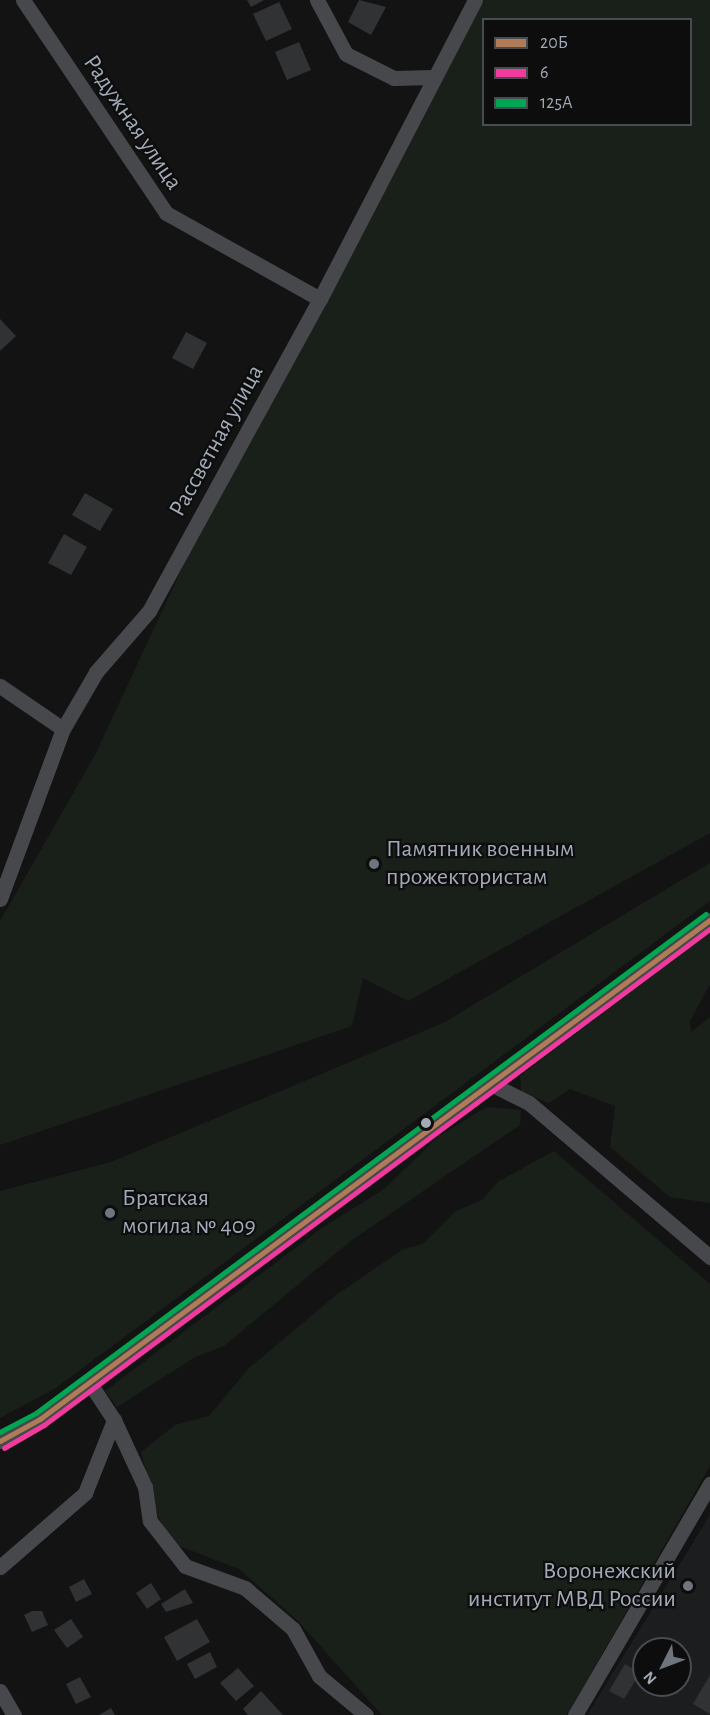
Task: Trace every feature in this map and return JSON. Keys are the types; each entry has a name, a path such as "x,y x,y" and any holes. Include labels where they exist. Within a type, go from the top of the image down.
{"street":[{"name":"Радужная улица","path":"23,0 166,213 320,300"},
{"path":"317,0 346,54 394,78 434,77"},
{"name":"Рассветная улица","path":"0,899 63,729 96,672 149,611 320,300 475,0"},
{"path":"0,686 63,729"},
{"path":"0,1441 89,1382 710,920"},
{"path":"491,1084 529,1103 710,1257"},
{"path":"89,1382 114,1420 145,1487 150,1521 185,1566 245,1588 293,1629 319,1676 366,1715"},
{"path":"0,1567 85,1492 114,1420"},
{"path":"575,1715 710,1484"},
{"path":"0,1691 14,1715"}],"shaded area":[{"path":"484,0 710,0 710,833 408,1001 363,978 352,1026 0,1145 0,921 95,755 212,504"},
{"path":"710,863 710,901 56,1388 0,1418 0,1191 111,1162 443,1023"},
{"path":"710,933 710,984 690,1021 691,1032 710,1017 710,1203 670,1197 610,1147 615,1106 570,1089 549,1103 521,1092 520,1076"},
{"path":"486,1107 521,1110 520,1125 352,1240 224,1346 195,1357 117,1407 105,1391 322,1228 384,1189 438,1137"},
{"path":"554,1151 710,1284 710,1466 567,1715 382,1715 297,1620 239,1569 174,1544 158,1517 141,1452 175,1425 209,1416 248,1369 336,1295 402,1250 422,1244 456,1211 482,1200 499,1181"},
{"name":"Воронежский институт МВД России","path":"710,1514 710,1715 587,1715 632,1641 632,1697 692,1697 692,1637 635,1637"}],"building":[{"path":"247,0 264,0 251,7"},
{"path":"359,0 386,7 371,35 348,22"},
{"path":"279,2 292,29 266,41 253,14"},
{"path":"299,42 311,70 287,80 275,52"},
{"path":"0,319 16,336 0,351"},
{"path":"186,332 207,343 193,369 172,358"},
{"path":"85,493 113,509 100,531 72,515"},
{"path":"64,534 87,547 71,575 48,563"},
{"path":"84,1579 92,1594 76,1602 69,1587"},
{"path":"151,1583 161,1599 147,1609 136,1593"},
{"path":"185,1589 193,1603 166,1612 161,1604"},
{"path":"32,1611 42,1611 48,1625 32,1632 24,1615"},
{"path":"71,1619 83,1637 67,1648 54,1630"},
{"path":"197,1619 210,1642 177,1661 164,1637"},
{"path":"210,1652 217,1667 195,1679 187,1664"},
{"path":"625,1664 632,1668 632,1686 624,1699 609,1691"},
{"path":"238,1668 254,1686 236,1701 220,1683"},
{"path":"710,1675 710,1714 693,1704"},
{"path":"80,1677 91,1697 76,1704 66,1684"},
{"path":"261,1691 283,1715 248,1715 243,1709"},
{"path":"111,1708 115,1715 99,1715"}],"transit line":[{"name":"125А","path":"0,1432 36,1413 706,914"},
{"name":"20Б","path":"0,1441 40,1419 710,920"},
{"name":"6","path":"4,1448 44,1425 710,929"}],"place":[{"name":"Памятник военным прожектористам","path":"374,864"},
{"name":"Братская могила № 409","path":"110,1213"},
{"name":"Воронежский институт МВД России","path":"688,1586"}]}
